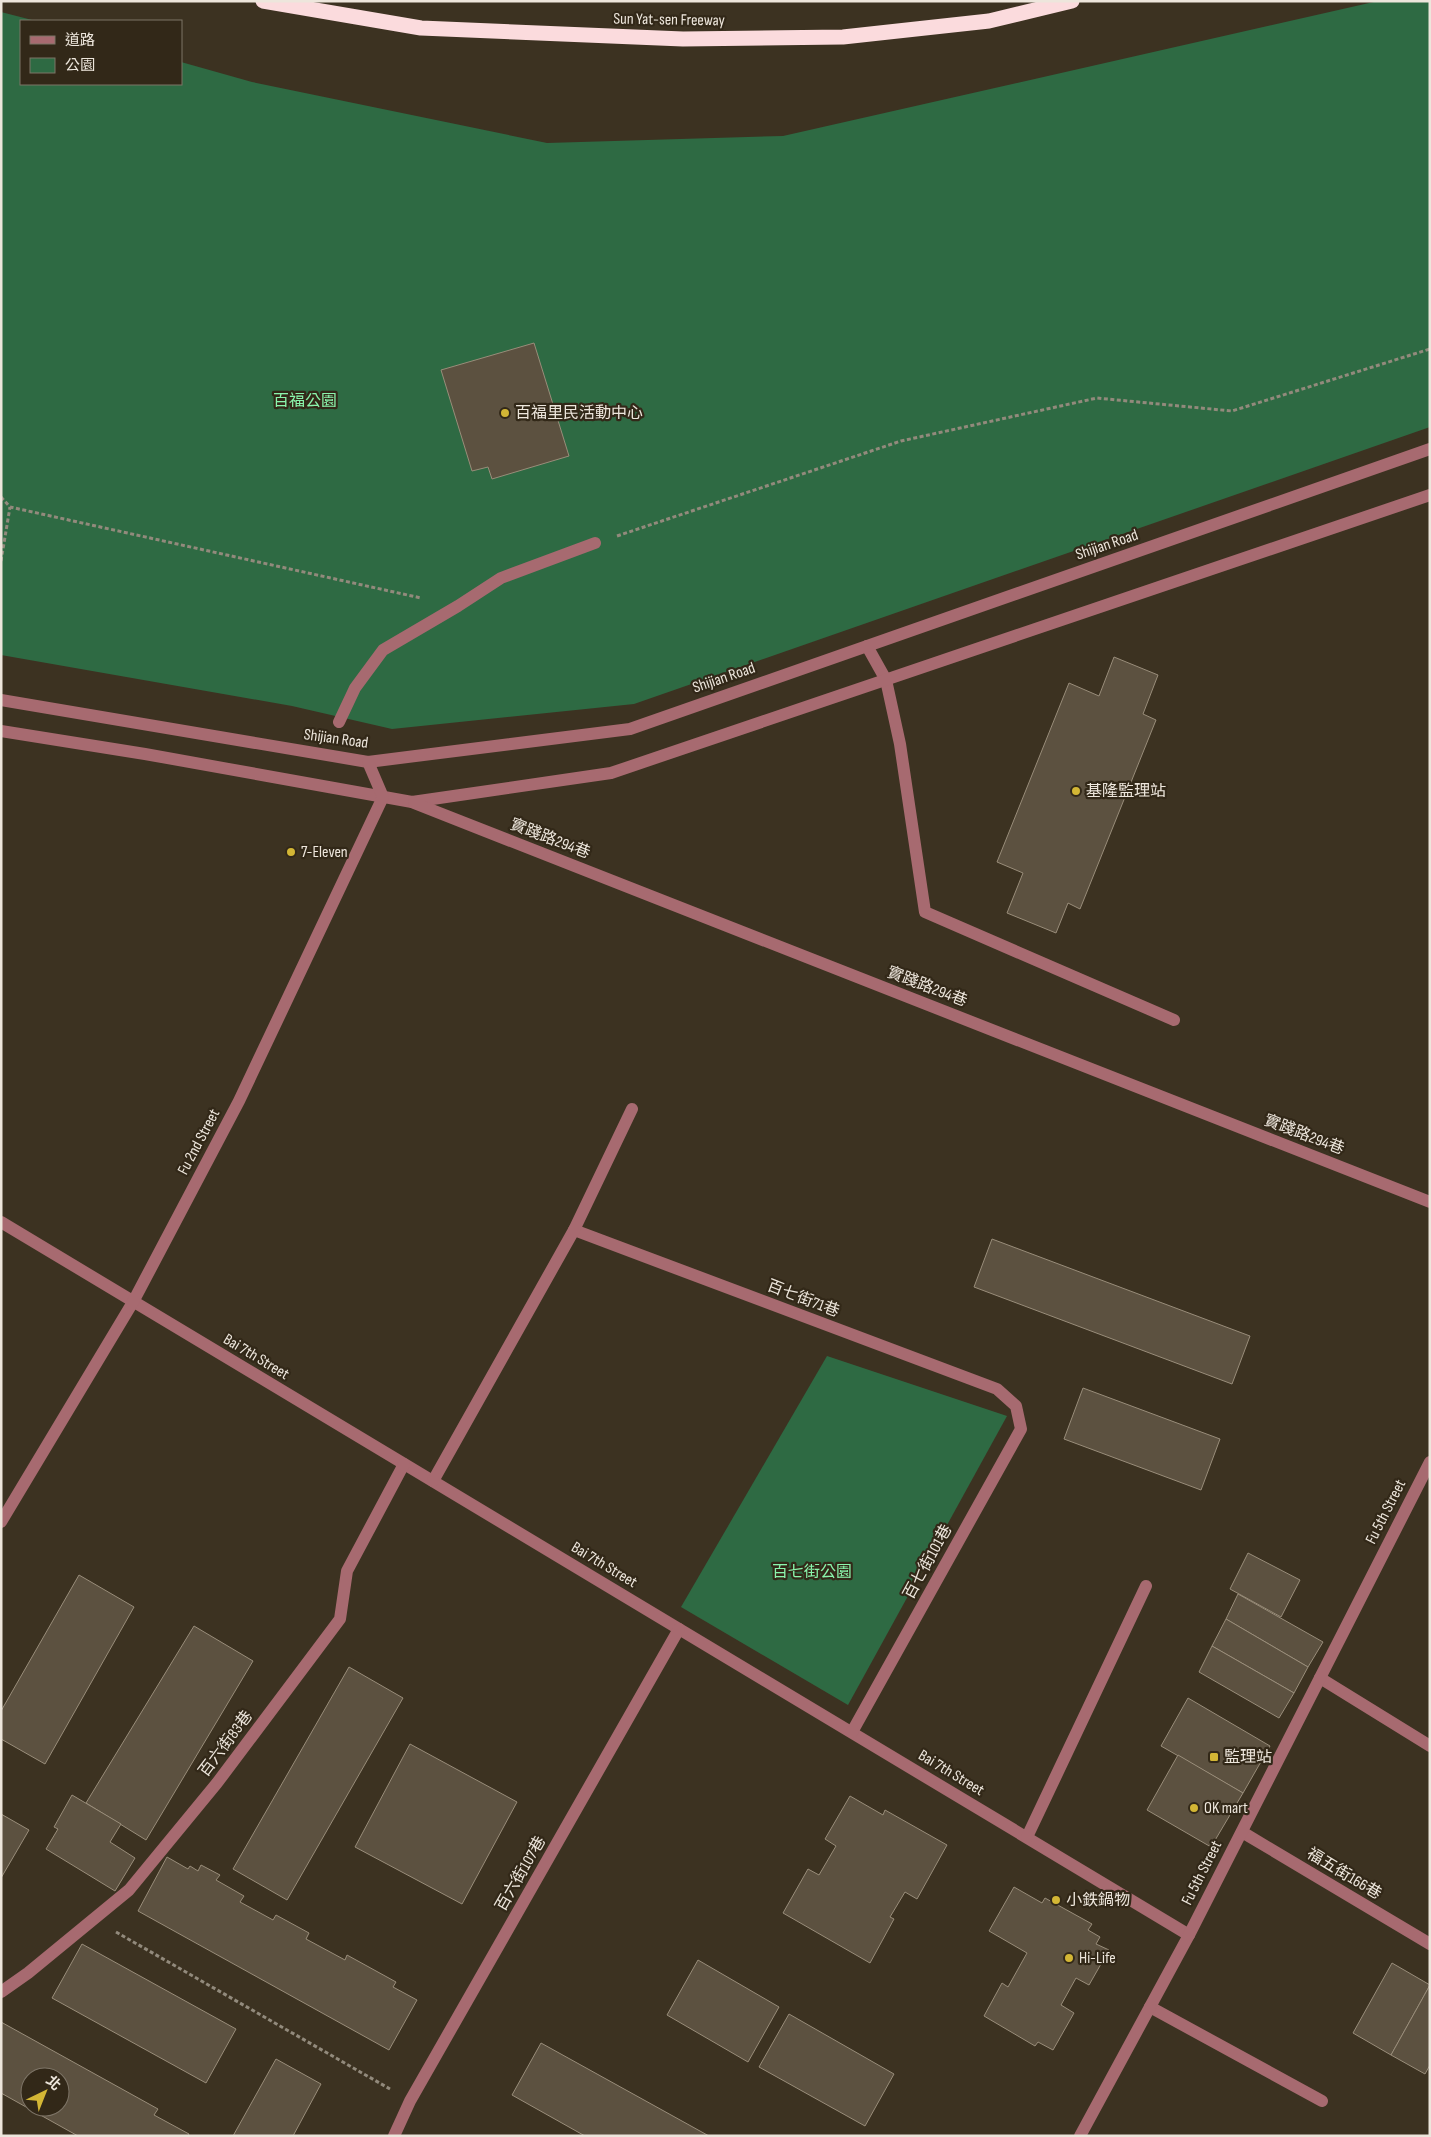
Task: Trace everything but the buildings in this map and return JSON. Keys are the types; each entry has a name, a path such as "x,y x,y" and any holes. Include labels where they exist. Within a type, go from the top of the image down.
{"highway":[{"name":"Sun Yat-sen Freeway","path":"263,1 422,28 683,39 843,37 989,21 1072,1"}],"street":[{"name":"Shijian Road","path":"1,700 368,762 630,729 1430,449"},
{"path":"1,731 412,802 611,773 1430,495"},
{"path":"339,722 354,688 383,650 458,606 501,578 595,543"},
{"path":"867,646 886,680 900,744 925,912 1174,1020"},
{"path":"368,762 383,797"},
{"name":"Fu 2nd Street","path":"1,1522 133,1302 239,1100 383,797"},
{"name":"實踐路294巷","path":"412,802 1430,1202"},
{"path":"433,1481 574,1230 632,1109"},
{"name":"Bai 7th Street","path":"1,1222 1189,1935"},
{"name":"百七街71巷","path":"574,1230 997,1389 1016,1406"},
{"name":"百七街101巷","path":"852,1732 1021,1429 1016,1406"},
{"name":"Fu 5th Street","path":"1080,2136 1189,1935 1430,1462"},
{"name":"百六街83巷","path":"1,1992 28,1973 129,1890 217,1783 340,1619 347,1571 404,1464"},
{"path":"1027,1837 1146,1586"},
{"name":"百六街107巷","path":"394,2136 410,2101 679,1629"},
{"path":"1320,1678 1430,1746"},
{"name":"福五街166巷","path":"1242,1832 1430,1944"},
{"path":"1150,2007 1322,2101"}],"path":[{"path":"595,543 901,441 1097,398 1232,411 1430,349"},
{"path":"1,497 10,507 458,606"},
{"path":"1,561 10,507"},
{"path":"93,1920 410,2101"}],"green space":[{"name":"百福公園","path":"1378,1 1430,1 1430,427 634,704 392,729 292,706 1,655 1,12 32,20 20,20 20,85 182,85 182,62 252,82 547,143 783,136"},
{"name":"百七街公園","path":"827,1356 1007,1416 848,1705 681,1607"}],"place":[{"name":"百福里民活動中心","path":"505,413"},
{"name":"基隆監理站","path":"1076,791"},
{"name":"7-Eleven","path":"291,852"},
{"name":"監理站","path":"1214,1757"},
{"name":"OK mart","path":"1194,1808"},
{"name":"小鉄鍋物","path":"1056,1900"},
{"name":"Hi-Life","path":"1069,1958"}]}
